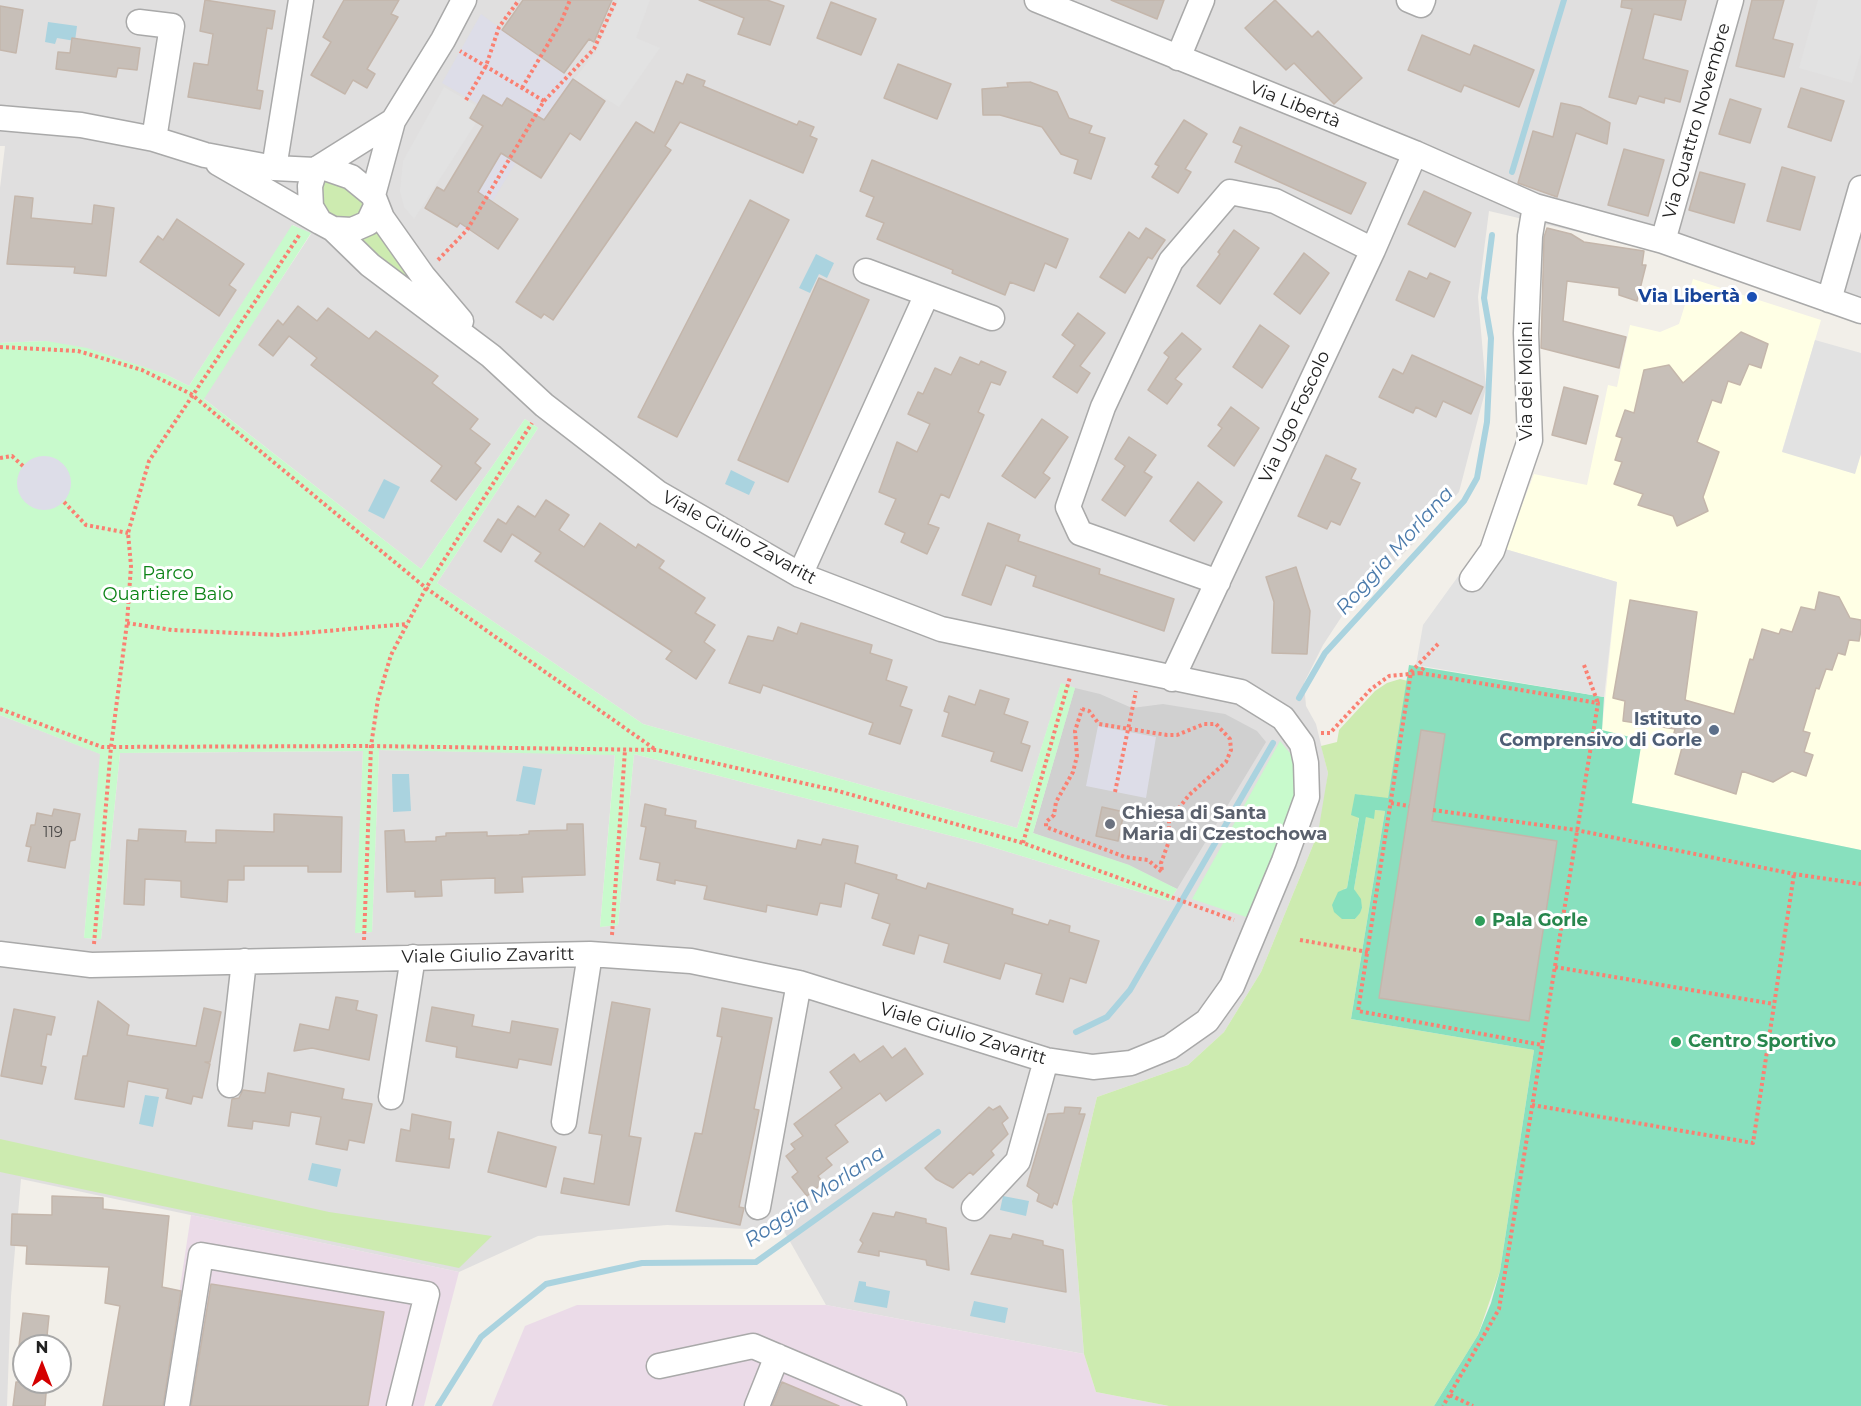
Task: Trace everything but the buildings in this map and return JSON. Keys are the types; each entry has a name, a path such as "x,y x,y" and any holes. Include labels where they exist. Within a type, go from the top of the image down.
{"street":[{"path":"274,168 301,0"},
{"path":"393,121 319,169 310,186 312,207 321,223 352,230 368,223 393,121 443,40 464,0"},
{"name":"Via Libertà","path":"1037,0 1415,153 1535,206 1663,241 1861,310"},
{"path":"1178,58 1202,0"},
{"path":"1409,0 1421,5 1423,0"},
{"name":"Via Quattro Novembre","path":"1663,241 1731,0"},
{"path":"139,22 172,26 154,139"},
{"name":"Viale Giulio Zavaritt","path":"0,118 81,124 154,139 205,155 274,168 319,169"},
{"name":"Via Ugo Foscolo","path":"1172,678 1373,250 1415,153"},
{"name":"Viale Giulio Zavaritt","path":"0,954 91,965 601,954 691,961 799,983 1046,1060 1093,1067 1131,1063 1170,1047 1207,1021 1232,986 1284,861 1307,797 1306,763 1302,744 1283,718 1241,692 1139,673 941,629 800,575 658,493 544,405 491,356 370,265 321,223 205,155"},
{"path":"319,169 351,177 374,201"},
{"path":"1829,300 1861,188"},
{"path":"1218,582 1080,533 1068,507 1103,407 1171,261 1230,192 1275,201 1373,250"},
{"name":"Viale Giulio Zavaritt","path":"374,201 423,276 491,356"},
{"name":"Via dei Molini","path":"1472,579 1492,551 1530,440 1526,333 1530,236 1535,206"},
{"path":"866,271 992,318"},
{"path":"800,575 927,294"},
{"path":"564,1122 601,954"},
{"path":"391,1097 413,957"},
{"path":"230,1085 244,961"},
{"path":"758,1207 799,983"},
{"path":"974,1208 1018,1161 1046,1060"},
{"path":"177,1406 201,1255 427,1294 399,1406"},
{"path":"659,1366 753,1346 894,1406"},
{"path":"757,1406 777,1356"}],"path":[{"path":"466,100 486,66 499,27 519,0"},
{"path":"522,88 561,22 570,0"},
{"path":"423,276 467,230 544,101 594,49 616,0"},
{"path":"443,40 544,101"},
{"path":"91,965 111,747 127,623 131,566 128,533 149,461 191,394 321,223"},
{"path":"0,347 78,351 142,370 191,394 426,588 657,750"},
{"path":"363,960 371,746 378,699 391,655 426,588 544,405"},
{"path":"0,458 12,456 22,466"},
{"path":"64,502 86,525 128,533"},
{"path":"127,623 172,630 279,635 409,624"},
{"path":"1438,644 1412,672 1359,1011 1542,1044"},
{"path":"1023,843 1075,659"},
{"path":"1443,1406 1499,1309 1598,703 1584,665"},
{"path":"1420,673 1424,667"},
{"path":"1115,792 1139,673"},
{"path":"1302,744 1317,734 1330,733 1371,689 1389,675 1420,673 1598,703"},
{"path":"0,709 102,747 371,746 657,750 838,790 1023,843 1234,920"},
{"path":"1082,709 1089,711 1099,724 1128,729 1177,735 1204,724 1216,724 1225,731 1232,743 1226,762 1189,795 1169,821 1169,841 1161,863 1162,872 1148,860 1125,857 1046,827 1046,822 1054,815 1056,802 1072,772 1077,756 1075,731 1082,709"},
{"path":"601,954 625,750"},
{"path":"1391,804 1409,806"},
{"path":"1433,810 1576,830 1794,874 1861,884"},
{"path":"1532,1105 1753,1143 1794,874"},
{"path":"1300,940 1368,952"},
{"path":"1555,967 1774,1004"},
{"path":"1450,1395 1473,1406"}],"shaded area":[{"path":"0,0 1861,0 1861,299 1489,211 1478,297 1486,388 1459,492 1414,543 1346,610 1323,645 1304,683 1306,706 1316,724 1328,773 1324,805 1318,833 1261,972 1224,1032 1188,1065 1097,1097 1072,1201 1084,1354 826,1305 784,1231 667,1225 538,1236 459,1272 21,1179 11,1296 7,1406 0,1406 0,715 101,754 84,938 101,939 120,753 363,751 356,933 372,932 379,750 615,754 600,927 618,925 634,754 979,843 1169,901 1177,889 1033,833 1074,688 1061,684 1017,828 643,724 437,583 538,428 525,419 421,569 203,398 311,234 293,225 189,386 165,374 46,341 0,343 0,188 5,146 0,146"},
{"path":"618,0 650,0 636,38 660,48 619,107 574,79 596,52"},
{"path":"1818,0 1861,0 1861,53 1852,83 1799,68"},
{"path":"481,14 544,61 573,79 516,162 474,232 457,227 527,110 502,106 483,95 478,104 442,83"},
{"path":"444,87 475,105 468,118 476,123 414,219 404,207 400,192 403,161"},
{"path":"1693,279 1821,320 1782,451 1855,473 1861,454 1861,850 1632,803 1602,730 1617,582 1505,549 1534,474 1587,485 1608,385 1617,387 1630,325 1660,332 1679,324"},
{"path":"1815,340 1861,353 1861,454 1855,474 1782,452"},
{"path":"39,456 49,456 59,460 67,468 71,483 67,498 59,506 49,510 39,510 29,506 21,498 17,488 17,478 21,468 29,460"},
{"path":"1505,549 1617,582 1604,697 1416,665 1423,625 1475,553"},
{"path":"1075,688 1100,694 1132,708 1163,704 1225,714 1257,731 1266,742 1177,889 1129,865 1033,833"},
{"path":"1098,726 1156,737 1146,798 1086,786"},
{"path":"191,1215 459,1272 424,1406 162,1406"},
{"path":"577,1305 826,1305 1084,1354 1096,1392 1169,1406 492,1406 525,1326"}],"green space":[{"path":"323,181 352,189 367,206 365,212 336,223 317,200"},
{"name":"Parco Quartiere Baio","path":"292,225 311,233 204,399 421,569 525,419 538,428 437,583 643,724 1017,828 1061,683 1075,688 1033,833 1129,865 1177,889 1169,901 979,843 634,754 618,925 600,927 615,755 379,750 372,932 355,933 363,751 120,753 101,939 84,938 100,754 0,715 0,343 46,341 87,348 165,374 189,386"},
{"path":"373,226 436,304 352,239"},
{"name":"Centro Sportivo","path":"1409,665 1604,697 1602,730 1642,740 1632,803 1861,850 1861,1406 1434,1406 1478,1335 1491,1303 1500,1271 1534,1050 1351,1019 1385,811 1375,810 1374,819 1366,817 1354,889 1361,899 1360,913 1355,919 1342,919 1334,912 1332,905 1338,892 1347,888 1359,818 1351,815 1355,794 1388,798"},
{"path":"1400,679 1408,681 1388,799 1355,794 1359,817 1347,888 1344,889 1355,919 1362,908 1354,889 1366,816 1375,810 1385,811 1351,1019 1534,1050 1500,1271 1478,1335 1434,1406 1169,1406 1096,1392 1084,1354 1072,1201 1097,1097 1188,1065 1224,1032 1261,972 1318,833 1328,773 1321,746 1337,742 1339,730 1375,691 1387,683"},
{"path":"1280,741 1299,764 1300,796 1252,919 1192,899"},
{"path":"0,1139 329,1212 492,1236 459,1268 0,1172"}],"water":[{"path":"48,22 77,26 75,41 57,38 55,44 45,42"},
{"path":"816,254 834,263 827,278 819,274 810,293 799,288"},
{"path":"731,470 755,482 749,495 725,484"},
{"path":"384,479 400,487 384,519 368,511"},
{"path":"523,766 542,769 535,805 516,801"},
{"path":"392,774 409,774 411,811 393,812"},
{"path":"145,1095 159,1097 153,1127 139,1124"},
{"path":"312,1163 341,1169 337,1187 308,1180"},
{"path":"1003,1196 1029,1201 1026,1216 1000,1210"},
{"path":"859,1281 866,1282 866,1286 890,1291 887,1308 854,1302"},
{"path":"974,1301 1008,1308 1005,1323 970,1316"}],"waterway":[{"name":"Roggia Morlana","path":"1512,172 1564,0"},
{"name":"Roggia Morlana","path":"1299,698 1325,653 1464,501 1477,478 1487,422 1491,338 1484,298 1492,235"},
{"name":"Roggia Morlana","path":"1076,1032 1107,1017 1130,990 1273,743"},
{"name":"Roggia Morlana","path":"438,1406 481,1337 546,1284 642,1263 756,1262 938,1132"}],"place":[{"name":"Via Libertà","path":"1752,297"},
{"name":"Istituto Comprensivo di Gorle","path":"1714,730"},
{"name":"Chiesa di Santa Maria di Czestochowa","path":"1110,824"},
{"name":"Pala Gorle","path":"1480,921"},
{"name":"Centro Sportivo","path":"1676,1042"}]}
